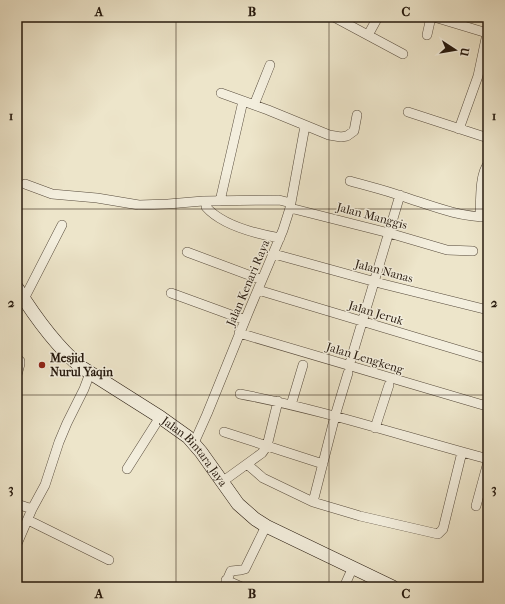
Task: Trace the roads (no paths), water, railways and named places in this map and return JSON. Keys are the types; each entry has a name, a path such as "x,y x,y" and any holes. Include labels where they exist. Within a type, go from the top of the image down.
{"street":[{"path":"334,17 403,54"},
{"path":"368,35 378,17"},
{"path":"427,35 432,17 487,31 478,76 459,129"},
{"path":"254,105 270,65"},
{"path":"221,93 329,135 341,137 347,136 354,131 357,115"},
{"path":"220,201 242,101"},
{"path":"408,112 488,138"},
{"name":"Jalan Kenari Raya","path":"194,443 280,238 290,206 305,126"},
{"path":"350,181 400,195 454,213 484,217 483,176 488,164"},
{"name":"Jalan Manggis","path":"25,184 52,194 97,198 139,205 203,201 279,200 290,206 389,232 447,250 473,251"},
{"path":"313,502 334,416 400,195"},
{"path":"206,207 211,214 220,219 245,229 280,238"},
{"path":"20,293 62,226"},
{"path":"187,252 262,280"},
{"name":"Jalan Nanas","path":"274,254 488,310"},
{"name":"Jalan Jeruk","path":"258,290 488,360"},
{"name":"Jalan Bintara Jaya","path":"20,293 53,341 70,357 90,373 180,430 194,443 238,504 255,519 266,526 393,587"},
{"path":"171,293 245,320"},
{"name":"Jalan Lengkeng","path":"239,333 349,369 486,404"},
{"path":"17,359 20,360 17,374"},
{"path":"291,405 303,365"},
{"path":"17,544 32,509 45,485 59,442 90,373"},
{"path":"375,428 388,385"},
{"path":"240,394 334,416 488,460 476,506"},
{"path":"222,482 262,453 267,446 278,402"},
{"path":"127,469 160,417"},
{"path":"224,432 323,464"},
{"path":"247,464 263,478 313,502 360,516 438,534 444,529 462,452"},
{"path":"17,504 32,509"},
{"path":"28,520 109,560"},
{"path":"242,587 225,584 231,571 246,569 266,526"},
{"path":"344,587 353,567"},
{"path":"485,587 488,581"}],"place":[{"name":"Mesjid Nurul Yaqin","path":"42,365"}]}
